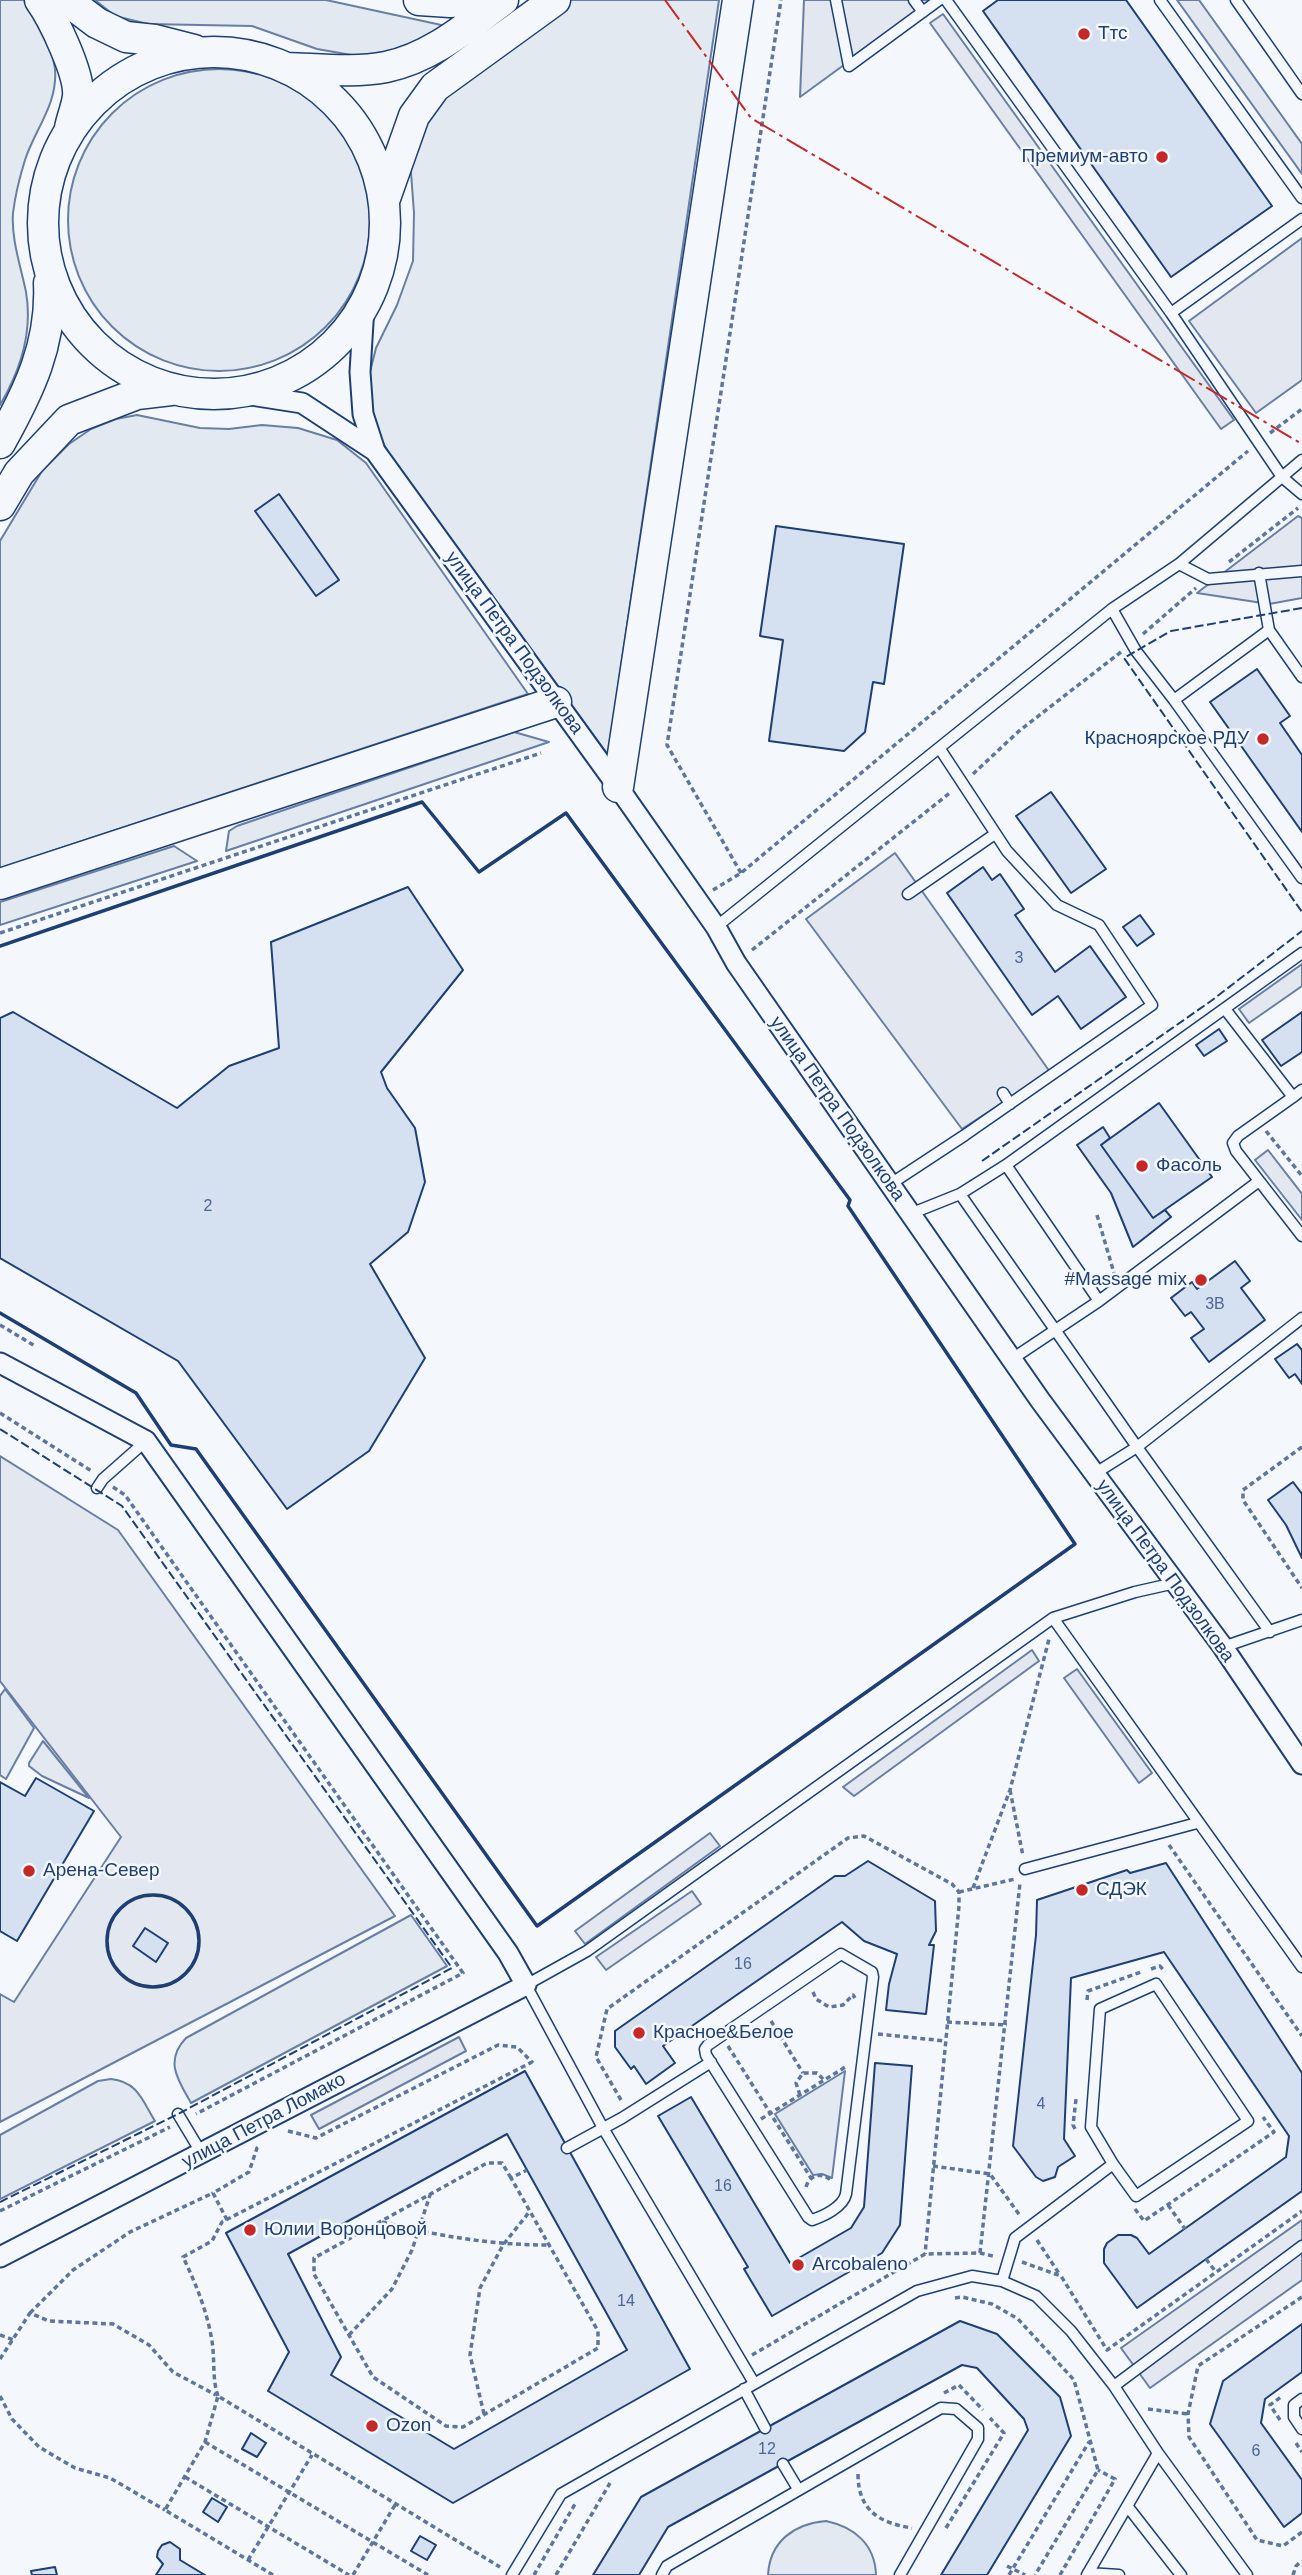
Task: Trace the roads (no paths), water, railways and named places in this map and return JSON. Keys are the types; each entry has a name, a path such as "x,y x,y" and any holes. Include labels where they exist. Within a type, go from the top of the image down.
{"main road":[{"path":"0,443 27,394 51,313 49,269 42,222 49,175 69,132 78,94 75,75 52,17 40,0"},
{"path":"0,505 19,473 69,420 137,394 172,390 204,394 238,393 276,382 311,364 340,338 363,306 378,273 385,237 384,201 373,159 353,122 324,91 288,68 246,54 201,52 155,40 126,37 97,23 77,8 72,0"},
{"path":"419,0 480,0"},
{"path":"288,68 355,70 387,67 443,44 503,0"},
{"path":"384,201 414,116 435,88 555,0"},
{"path":"618,787 738,0"},
{"path":"69,132 94,100 126,76 162,60 201,52"},
{"path":"49,269 66,310 93,345 129,372 172,390"},
{"path":"0,884 556,702"}],"street":[{"name":"улица Петра Подзолкова","path":"363,306 360,372 363,414 375,451 618,787 716,927 736,963 909,1214 1094,1474 1223,1647 1302,1764"},
{"name":"улица Петра Подзолкова","path":"238,393 302,403 375,451"},
{"path":"0,1363 146,1441 508,1953 526,1985"},
{"name":"улица Петра Ломако","path":"0,2257 526,1985"}],"lane":[{"path":"836,0 849,66 939,0"},
{"path":"914,0 923,12"},
{"path":"946,0 1171,313 1282,477 1302,494"},
{"path":"1160,0 1302,198"},
{"path":"1236,0 1302,94"},
{"path":"1171,313 1302,219"},
{"path":"716,927 1112,609 1179,564 1302,460"},
{"path":"1179,564 1208,579 1302,571"},
{"path":"1259,573 1269,630 1302,677"},
{"path":"1112,609 1131,644 1302,878"},
{"path":"1174,700 1269,630"},
{"path":"889,1185 1152,1005 1099,925 1057,905 1007,851 940,749"},
{"path":"908,894 995,834"},
{"path":"909,1214 960,1194 1006,1165 1302,953"},
{"path":"1225,1009 1293,1097"},
{"path":"1302,1090 1238,1136 1233,1143 1236,1151 1302,1236"},
{"path":"1003,1093 1010,1104"},
{"path":"1006,1165 1099,1301"},
{"path":"1012,1359 1099,1301 1259,1181"},
{"path":"960,1194 1270,1632"},
{"path":"1094,1474 1137,1447 1302,1318"},
{"path":"100,1484 146,1441"},
{"path":"754,2383 603,2129 526,1985 587,1951 1054,1619 1135,1592 1175,1583"},
{"path":"1054,1619 1302,1967"},
{"path":"1223,1647 1302,1619"},
{"path":"1025,1869 1197,1823"},
{"path":"841,1954 872,1972 844,2201 816,2219 808,2217 711,2062 705,2049 708,2045 841,1954"},
{"path":"1156,1984 1248,2121 1136,2196 1113,2164 1091,2127 1100,2009 1156,1984"},
{"path":"567,2148 603,2129 711,2062"},
{"path":"180,2118 202,2154"},
{"path":"1002,2281 1015,2238 1113,2164"},
{"path":"1114,2386 1302,2246"},
{"path":"513,2575 561,2494 916,2291 972,2276 1002,2281 1035,2296 1071,2331 1114,2386 1158,2453 1247,2575"},
{"path":"744,2389 765,2428"},
{"path":"1302,2399 1294,2404 1293,2417 1302,2429"},
{"path":"662,2575 667,2567 941,2408 956,2409 978,2428 978,2439 900,2575"},
{"path":"1119,2575 1088,2574 1158,2453"},
{"path":"783,2464 799,2489"},
{"path":"1128,2507 1181,2575"}],"place":[{"name":"Ттс","path":"1084,34"},
{"name":"Премиум-авто","path":"1162,157"},
{"name":"Красноярское РДУ","path":"1263,739"},
{"name":"Фасоль","path":"1142,1166"},
{"name":"#Massage mix","path":"1201,1280"},
{"name":"Арена-Север","path":"29,1871"},
{"name":"СДЭК","path":"1082,1890"},
{"name":"Красное&Белое","path":"639,2033"},
{"name":"Юлии Воронцовой","path":"250,2230"},
{"name":"Arcobaleno","path":"798,2265"},
{"name":"Ozon","path":"372,2426"}]}
